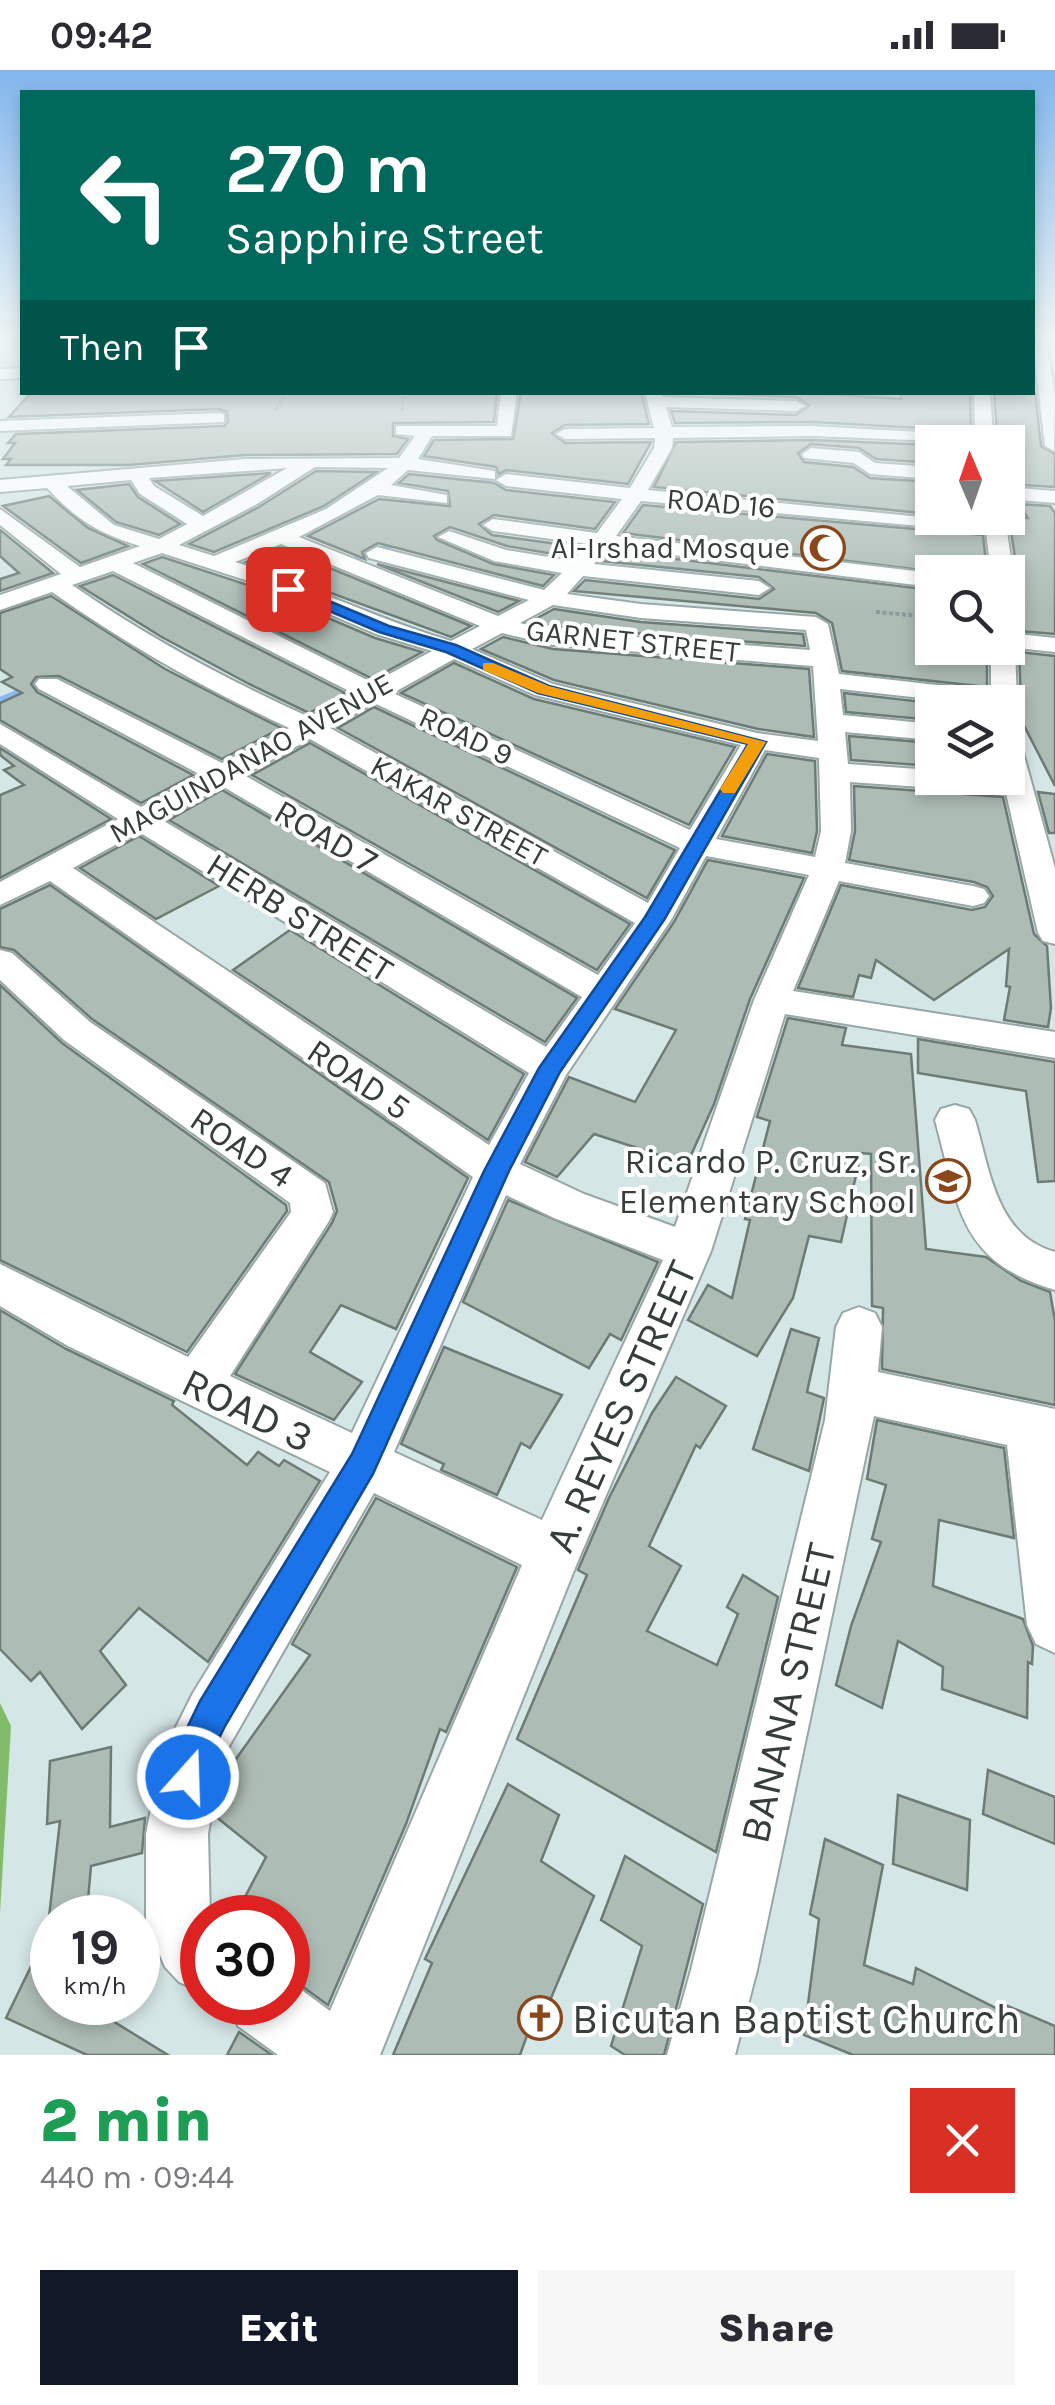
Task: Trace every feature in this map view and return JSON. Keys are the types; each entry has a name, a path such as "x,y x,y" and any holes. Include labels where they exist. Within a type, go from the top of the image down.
{"street":[{"path":"400,430 505,432 506,427"},
{"path":"655,445 731,427"},
{"path":"212,564 326,517 402,466 418,450 427,430"},
{"path":"655,445 828,431 915,434"},
{"path":"0,443 118,441"},
{"path":"610,454 565,443 748,452"},
{"name":"ROAD 16","path":"0,486 308,463 402,466 497,478 655,445 915,504"},
{"name":"MAGUINDANAO AVENUE","path":"0,894 549,598 579,569 607,530 655,445"},
{"path":"0,469 259,446 366,447"},
{"path":"784,453 849,456 864,460 870,468 915,472"},
{"path":"5,595 67,581 117,564 203,525 290,478 308,463"},
{"path":"136,474 146,490 203,525"},
{"path":"53,483 76,507 107,530 269,580 384,629 451,648 544,690 758,742"},
{"path":"372,488 440,499"},
{"path":"1025,494 1055,497"},
{"path":"519,508 607,530 647,524"},
{"name":"KAKAR STREET","path":"0,515 130,636 222,687 308,727 654,920"},
{"path":"492,524 607,530 870,563 915,575"},
{"name":"GARNET STREET","path":"279,536 502,626 827,702"},
{"path":"449,537 502,556 579,569 759,588"},
{"path":"377,553 549,598 641,610 827,702 915,740"},
{"name":"ROAD 9","path":"117,564 371,692 697,845 973,896"},
{"path":"1025,642 1055,645"},
{"name":"ROAD 7","path":"48,684 224,776 602,992"},
{"path":"827,702 915,727"},
{"path":"180,1926 177,1834 191,1757 212,1713 362,1464 496,1171 551,1068 654,920 758,742 827,702 915,702"},
{"name":"A. REYES STREET","path":"346,2055 554,1553 689,1251 772,1000 828,869 836,831 827,702"},
{"name":"HERB STREET","path":"0,732 311,926 551,1068"},
{"path":"1024,795 1043,835 1055,933"},
{"name":"ROAD 5","path":"50,867 496,1171 570,1206 689,1251"},
{"name":"ROAD 4","path":"0,961 77,1031 310,1195 313,1203 308,1221 198,1383"},
{"path":"772,1000 1055,1045"},
{"path":"955,1120 988,1228 1000,1246 1017,1258 1055,1271"},
{"name":"ROAD 3","path":"0,1283 84,1331 554,1553"},
{"name":"BANANA STREET","path":"701,2055 844,1438 859,1328"},
{"path":"852,1389 1043,1430 1055,1625"},
{"path":"293,2025 334,2055"}],"path":[{"path":"876,612 915,615"}],"green space":[{"path":"0,1703 11,1726 0,1913"}],"building":[{"path":"208,427 393,427 393,436 408,439 397,454 245,455 129,465 6,465 11,459 3,459 15,443 8,443 16,434"},
{"path":"515,427 562,427 552,433 565,443 651,442 628,484 506,470 499,474 496,467 424,456 434,440 513,439"},
{"path":"1025,427 1039,427 1041,446 1055,454 1055,487 1025,485"},
{"path":"813,440 915,444 915,462 876,459 859,448 811,444 798,453 804,462 853,467 870,478 915,481 915,512 654,487 676,442"},
{"path":"316,471 376,472 324,506 214,552 189,544 259,507"},
{"path":"271,473 203,512 155,481"},
{"path":"409,474 615,502 595,529 494,515 479,524 492,535 580,547 571,557 507,546 450,527 434,536 493,564 554,575 543,586 378,543 362,552 365,559 308,536 379,499 450,506 448,491 399,483"},
{"path":"129,484 138,497 180,524 159,535 116,522 77,490"},
{"path":"49,496 88,528 128,546 81,563 3,506"},
{"path":"1025,504 1050,506 1055,513 1055,634 1025,631 1025,555 1015,555 1012,535 1025,535"},
{"path":"643,505 915,529 915,535 983,535 985,555 915,555 915,569 623,533"},
{"path":"0,530 53,573 0,591 0,579 19,573 0,556"},
{"path":"281,548 471,626 451,637 246,562"},
{"path":"610,551 915,588 915,665 987,665 987,685 842,671 832,623 816,613 574,591 585,580 759,599 774,589 759,577 601,561"},
{"path":"162,557 260,589 375,638 422,652 373,679 143,564"},
{"path":"377,564 519,601 498,612"},
{"path":"113,575 345,693 309,713 249,684 160,636 80,586"},
{"path":"51,596 165,669 281,728 222,759 59,676 36,677 31,684 37,692 193,775 141,803 0,720 0,703 22,693 2,682 12,677 0,669 0,613"},
{"path":"554,609 641,622 803,634 805,646 530,622"},
{"path":"503,637 553,649 809,669 814,737 758,729 554,680 481,649"},
{"path":"1025,653 1055,656 1055,786 1025,728 1025,685 1020,685 1020,665 1025,665"},
{"path":"454,663 534,699 735,747 689,825 401,693"},
{"path":"844,693 915,701 915,718 846,712"},
{"path":"374,707 675,850 647,898 338,728"},
{"path":"849,736 915,742 915,765 851,760"},
{"path":"310,743 630,924 597,970 252,775"},
{"path":"0,748 111,819 0,878 0,795 24,785 4,770 14,766 0,755"},
{"path":"767,754 815,761 817,831 812,853 722,836"},
{"path":"854,786 915,791 915,795 1003,797 1034,934 1047,946 1051,1008 1048,1027 1004,1020 1010,987 1006,986 1009,949 934,1000 876,960 871,978 859,975 853,997 798,988 841,885 972,910 985,907 993,896 987,887 974,882 849,860 855,831"},
{"path":"222,790 577,998 545,1042 169,820"},
{"path":"1038,792 1055,794 1055,833 1049,833"},
{"path":"139,836 219,886 156,919 80,868"},
{"path":"708,860 804,878 750,999 714,1104 687,1164 594,1134 557,1177 525,1162 569,1077 635,1102 676,1030 615,1009 674,922"},
{"path":"50,885 468,1178 396,1329 341,1305 310,1352 362,1382 334,1420 235,1374 332,1223 337,1211 329,1182 92,1019 14,950 0,947 0,909"},
{"path":"290,930 524,1074 488,1140 233,970"},
{"path":"0,985 62,1043 286,1205 287,1211 187,1352 0,1260"},
{"path":"788,1018 846,1028 842,1045 911,1054 926,1249 986,1257 1021,1281 1050,1292 1055,1321 1055,1405 882,1369 883,1308 872,1306 871,1154 861,1153 841,1242 809,1236 793,1298 757,1356 688,1320 708,1285 732,1298 750,1220 745,1219 770,1121 757,1117"},
{"path":"918,1039 1055,1062 1055,1181 1038,1182 1026,1091 918,1073"},
{"path":"508,1200 658,1262 621,1340 610,1334 589,1368 463,1302"},
{"path":"0,1310 66,1349 174,1401 172,1405 247,1465 258,1452 279,1466 284,1460 320,1481 208,1662 139,1608 100,1651 126,1685 82,1729 40,1672 31,1681 0,1649"},
{"path":"791,1329 819,1338 807,1392 824,1398 809,1471 753,1449"},
{"path":"444,1347 562,1395 530,1448 521,1443 497,1495 441,1470 444,1464 401,1444"},
{"path":"676,1377 726,1406 700,1448 696,1445 649,1546 681,1566 647,1631 717,1665 738,1614 727,1607 743,1575 778,1597 716,1852 517,1739 587,1575 578,1570 609,1498 652,1413"},
{"path":"877,1420 1004,1448 1014,1538 939,1520 933,1586 1023,1619 1033,1646 1032,1664 1028,1662 1027,1718 942,1689 943,1667 898,1641 882,1708 836,1685 851,1626 881,1542 872,1539 886,1485 867,1479"},
{"path":"376,1498 517,1567 446,1732 440,1729 406,1824 328,2005 310,1992 310,1895 246,1895 266,1857 215,1816 221,1780 310,1655 292,1644"},
{"path":"111,1747 110,1827 145,1818 142,1853 91,1866 88,1895 52,1895 60,1821 47,1824 50,1761"},
{"path":"988,1770 1055,1797 1055,1844 983,1814"},
{"path":"508,1784 559,1815 541,1861 594,1896 546,2010 538,2005 520,2055 393,2055 432,1963 425,1959"},
{"path":"898,1795 970,1820 967,1890 893,1864"},
{"path":"825,1839 883,1865 864,1965 913,1984 916,1968 1000,2010 1001,2003 1055,2026 1055,2055 853,2055 804,2035 819,1919 810,1914"},
{"path":"625,1856 703,1904 664,2055 625,2055 611,2046 642,1946 601,1920"},
{"path":"30,1968 30,2025 119,2025 168,2055 87,2055 6,2018"},
{"path":"239,2032 272,2055 227,2055"}],"waterway":[{"path":"500,473 508,469"},
{"path":"439,514 467,489 505,471"},
{"path":"351,561 402,541"},
{"path":"254,597 272,590"},
{"path":"0,701 68,673"}],"slow traffic":[{"path":"488,666 544,690 758,742 729,789"}],"place":[{"name":"Al-Irshad Mosque","path":"823,548"},
{"name":"Ricardo P. Cruz, Sr. Elementary School","path":"948,1181"},
{"name":"Bicutan Baptist Church","path":"540,2018"}],"route":[{"path":"188,1777 191,1757 212,1713 362,1464 496,1171 551,1068 654,920 758,742 544,690 451,648 384,629 288,589"}]}
